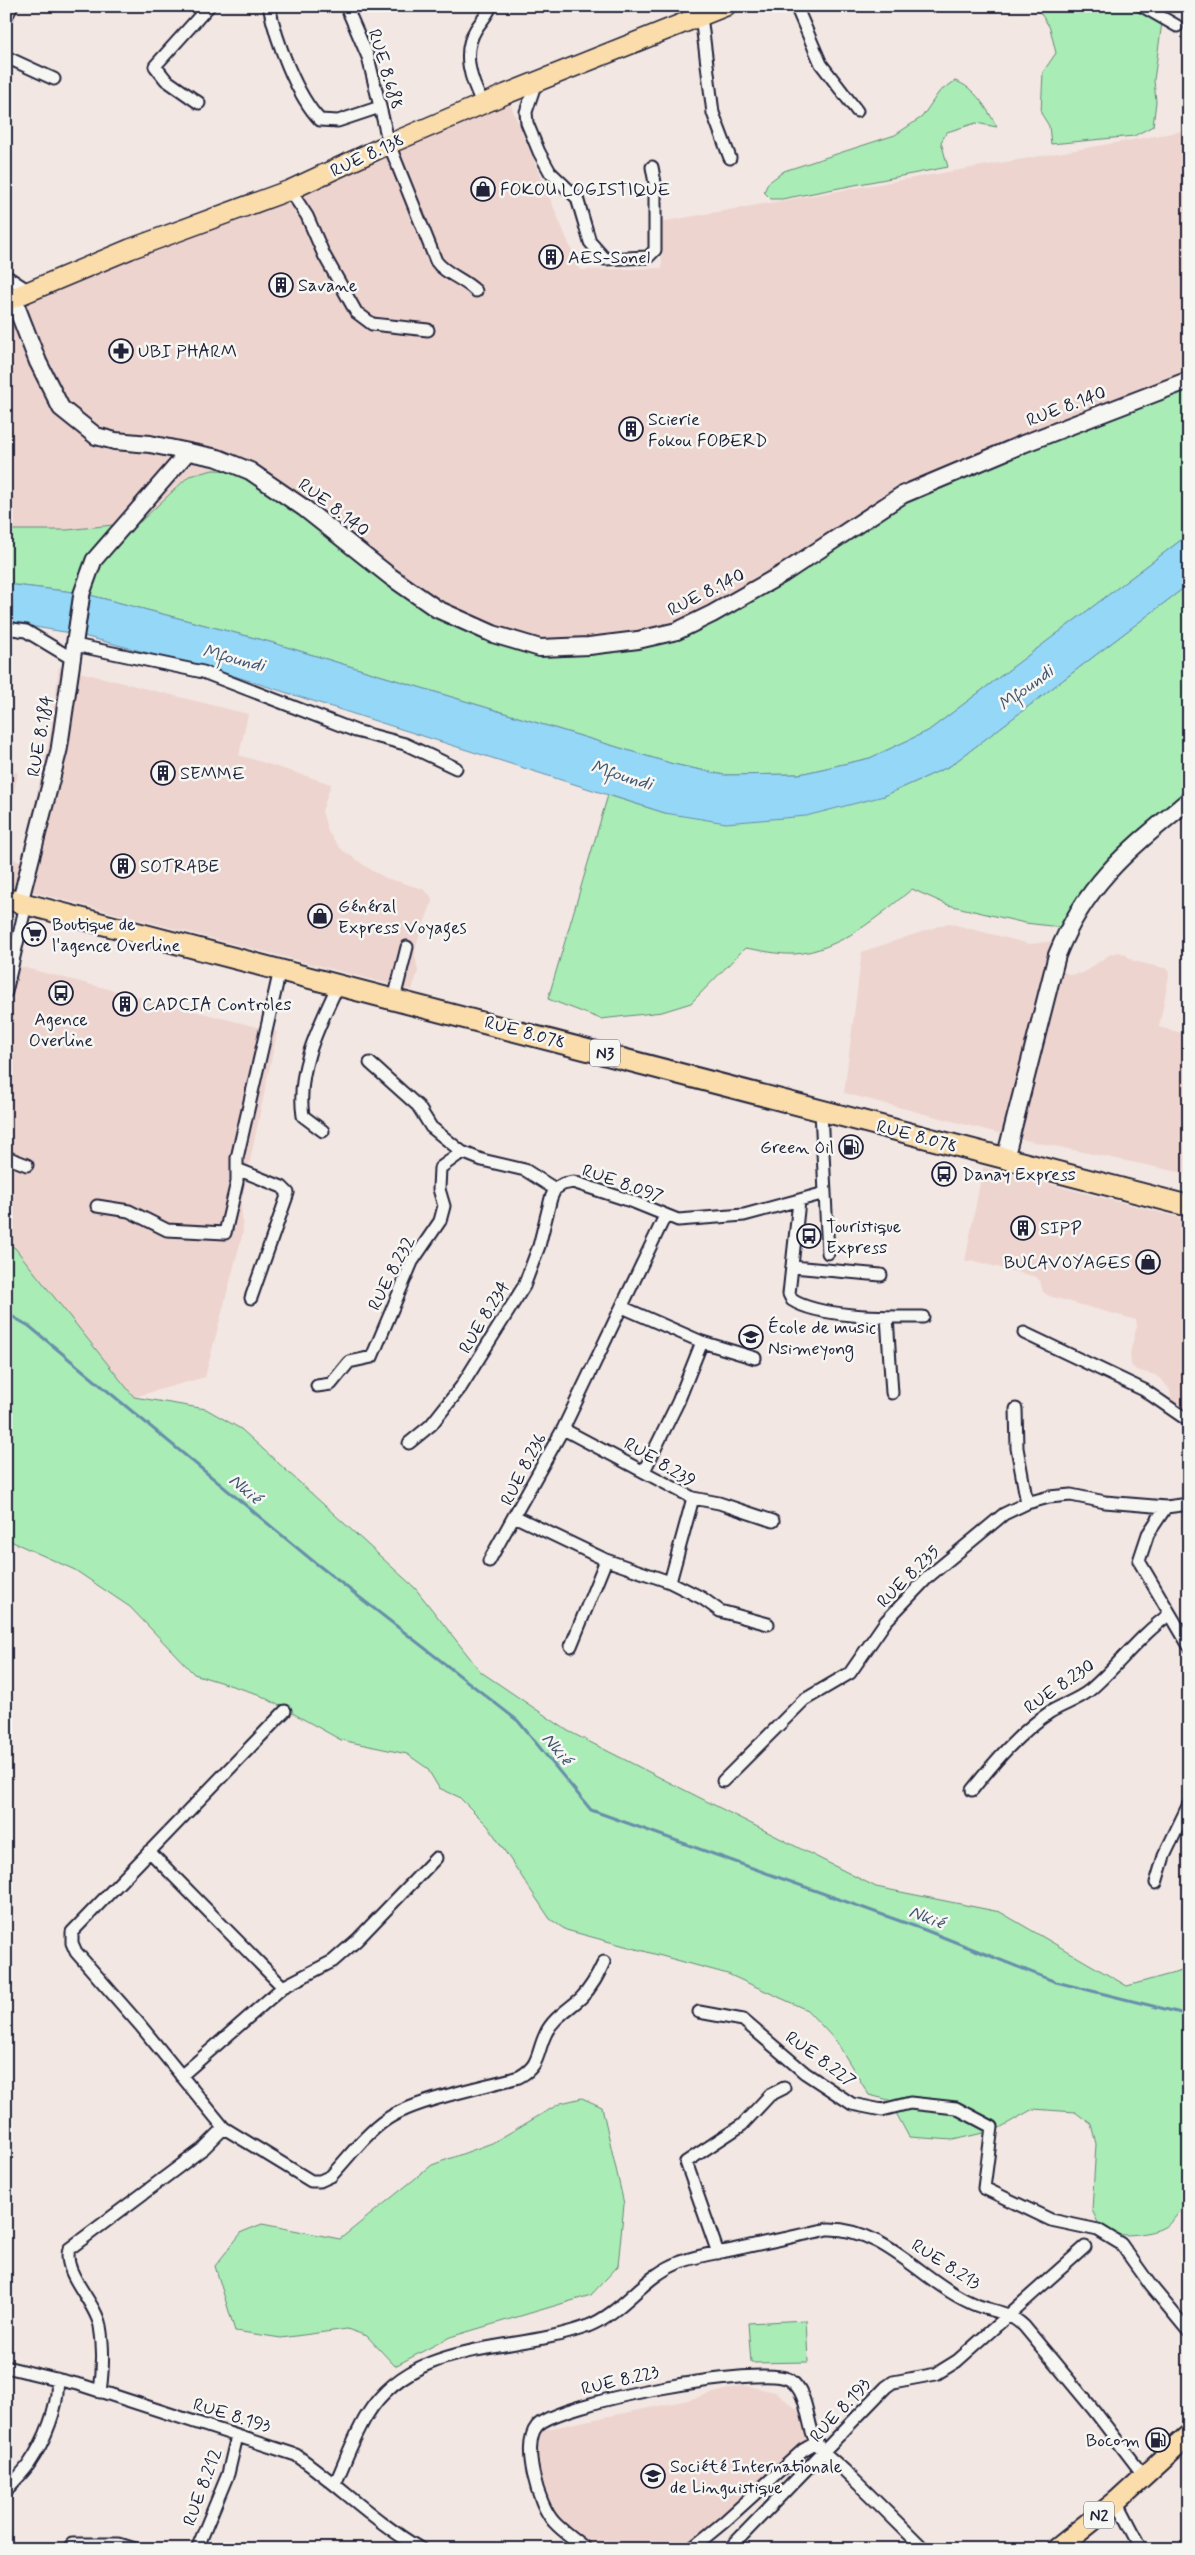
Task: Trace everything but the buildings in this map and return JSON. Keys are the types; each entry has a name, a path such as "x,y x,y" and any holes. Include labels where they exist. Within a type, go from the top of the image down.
{"highway":[{"name":"RUE 8.078","path":"17,901 1189,1206"},
{"name":"N2","path":"1056,2549 1145,2477 1189,2435"}],"main road":[{"name":"RUE 8.138","path":"16,297 130,249 290,190 389,144 483,104 726,6"},
{"name":"RUE 8.140","path":"16,297 38,362 61,408 96,436 218,458 250,471 304,508 391,577 437,609 494,634 540,648 589,646 638,640 677,630 712,614 784,573 902,495 1023,444 1189,380"},
{"path":"1005,1159 1057,955 1068,928 1104,874 1189,800"}],"street":[{"path":"6,17 12,6"},
{"path":"198,104 166,80 155,66 209,6"},
{"path":"269,6 285,55 303,96 320,120 338,121 380,107"},
{"name":"RUE 8.688","path":"346,6 368,57 389,144 436,261 442,269 465,280 476,291"},
{"path":"483,104 475,88 468,58 470,43 476,29 486,17 491,6"},
{"path":"796,6 821,64 857,111"},
{"path":"1142,6 1177,26"},
{"path":"701,16 713,113 730,158"},
{"path":"6,57 54,79"},
{"path":"536,82 526,112 530,130 550,172 578,198 590,242 605,260 648,257 655,250 655,183 652,167"},
{"path":"290,190 307,216 324,255 356,312 372,324 428,330"},
{"path":"6,276 16,297"},
{"name":"RUE 8.184","path":"17,901 59,750 82,593 94,560 188,452"},
{"path":"6,628 26,630 74,646 204,672 356,731 404,744 456,768"},
{"path":"6,992 17,901"},
{"path":"394,999 407,947"},
{"path":"97,1206 129,1211 167,1230 225,1232 237,1182 237,1158 280,970"},
{"path":"323,1131 303,1116 301,1091 307,1058 338,985"},
{"name":"RUE 8.097","path":"370,1063 418,1106 431,1128 462,1152 482,1160 525,1170 556,1189 563,1184 573,1182 630,1201 678,1220 744,1215 825,1193"},
{"path":"821,1111 828,1253"},
{"name":"RUE 8.232","path":"317,1386 331,1384 349,1362 372,1357 412,1262 440,1221 444,1206 439,1189 440,1168 462,1152"},
{"path":"6,1157 27,1165"},
{"path":"237,1168 282,1187 288,1192 251,1298"},
{"name":"RUE 8.234","path":"409,1443 431,1425 461,1387 520,1294 539,1246 551,1198 556,1189"},
{"path":"799,1201 789,1294 792,1300 828,1311 887,1317 923,1317"},
{"name":"RUE 8.236","path":"665,1216 563,1428 514,1516 606,1560 670,1582 702,1598 720,1611 768,1624"},
{"path":"793,1266 881,1275"},
{"path":"622,1307 702,1342 755,1358"},
{"path":"887,1317 892,1393"},
{"path":"1024,1333 1144,1390 1189,1421"},
{"path":"644,1471 678,1402 702,1342"},
{"path":"1016,1410 1017,1448 1027,1502"},
{"name":"RUE 8.239","path":"563,1428 693,1498 670,1582"},
{"name":"RUE 8.235","path":"723,1781 804,1700 850,1673 886,1621 928,1577 996,1520 1027,1502 1071,1495 1105,1502 1166,1507 1189,1504"},
{"path":"693,1498 719,1502 774,1521"},
{"path":"1166,1507 1148,1534 1139,1561 1189,1646"},
{"path":"489,1561 514,1516"},
{"path":"572,1646 606,1560"},
{"name":"RUE 8.230","path":"972,1790 994,1761 1015,1740 1052,1711 1088,1691 1136,1642 1170,1614"},
{"path":"285,1711 72,1932 72,1943 76,1952 140,2025 224,2128 310,2181 320,2181 331,2176 379,2125 392,2116 436,2100 519,2077 529,2072 536,2063 546,2032 553,2022 593,1986 604,1962"},
{"path":"1156,1883 1164,1856 1189,1804"},
{"path":"149,1851 283,1987"},
{"path":"181,2076 283,1987 333,1961 436,1858"},
{"name":"RUE 8.227","path":"699,2012 743,2020 805,2072 852,2104 882,2110 910,2103 956,2108 992,2127 984,2188 1050,2220 1098,2230 1121,2244 1151,2286 1189,2332"},
{"path":"718,2253 686,2162 742,2125 770,2095 784,2088"},
{"path":"100,2392 103,2358 99,2325 88,2299 69,2266 67,2257 69,2249 204,2148 224,2128"},
{"name":"RUE 8.213","path":"334,2484 367,2415 384,2394 407,2375 432,2361 463,2352 586,2327 606,2318 652,2278 680,2262 828,2229 846,2228 874,2239 891,2249 969,2302 1011,2315 1024,2326 1093,2409 1145,2477"},
{"name":"RUE 8.193","path":"730,2549 826,2452 886,2387 893,2382 936,2374 957,2361 1011,2315 1085,2247"},
{"name":"RUE 8.193","path":"6,2368 57,2379 296,2455 396,2534 421,2549"},
{"name":"RUE 8.223","path":"586,2549 553,2521 540,2498 533,2471 531,2441 533,2432 538,2424 554,2415 669,2387 738,2376 776,2376 790,2380 800,2392 817,2442 924,2549"},
{"path":"8,2487 29,2464 41,2442 53,2408 58,2387 57,2379"},
{"name":"RUE 8.212","path":"197,2549 228,2474 237,2436"},
{"path":"691,2549 724,2522 803,2450 817,2442"},
{"path":"1117,2501 1142,2549"},
{"path":"72,2544 119,2544 136,2549"}],"shaded area":[{"path":"506,94 580,270 662,268 660,222 1189,130 1189,380 712,614 589,646 493,634 189,476 140,522 67,530 6,530 6,314"},
{"path":"59,667 248,714 239,755 331,784 322,811 328,832 341,849 386,878 423,889 431,896 432,902 416,945 415,955 418,971 412,990 6,885 6,852 17,861 20,861 23,854 50,738"},
{"path":"6,771 18,773 6,826"},
{"path":"948,923 1030,944 1055,941 1063,971 1070,975 1083,973 1109,955 1118,952 1125,954 1133,961 1168,969 1169,976 1159,1027 1189,1035 1189,1174 1025,1140 844,1093 862,952"},
{"path":"6,963 277,1032 241,1204 243,1232 205,1377 134,1397 15,1248 6,1242"},
{"path":"983,1167 1189,1220 1189,1421 1169,1401 1171,1397 1170,1390 1162,1380 1155,1375 1136,1370 1131,1365 1130,1353 1137,1326 1136,1320 1049,1296 1043,1292 1040,1281 1036,1277 974,1261 965,1262"},
{"name":"Société Internationale de Linguistique","path":"744,2385 775,2392 802,2413 808,2440 690,2549 593,2549 583,2544 552,2517 541,2493 532,2432 683,2401"}],"green space":[{"path":"1036,6 1162,6 1163,15 1154,80 1156,102 1153,126 1134,136 1051,144 1049,126 1041,113 1043,72 1056,53 1050,28"},
{"path":"955,81 969,88 974,93 985,106 997,127 976,123 947,132 941,142 948,167 782,199 771,199 764,192 768,183 784,171 895,135 922,117 939,92"},
{"path":"1189,380 1189,534 928,731 870,758 800,774 724,775 673,764 270,642 82,593 6,584 6,530 67,530 140,522 189,476 213,470 250,471 437,609 540,648 677,631 902,495"},
{"path":"1189,584 1189,800 1143,838 1068,928 1025,923 948,905 912,889 872,921 843,939 827,946 795,954 745,948 691,1003 662,1012 601,1019 548,999 608,795 665,813 884,796 950,766"},
{"path":"6,1242 15,1248 134,1397 206,1409 241,1429 415,1588 481,1672 568,1731 876,1887 1000,1912 1127,1986 1189,1969 1189,2198 1174,2219 1158,2230 1139,2234 1111,2233 1101,2229 1092,2210 1096,2144 1091,2124 1075,2112 1033,2109 996,2130 953,2140 909,2137 889,2100 869,2095 836,2041 807,2010 728,1974 566,1930 550,1919 488,1826 459,1797 439,1788 427,1768 407,1754 341,1740 258,1694 194,1674 130,1607 75,1570 6,1539"},
{"path":"582,2098 602,2107 624,2204 618,2266 591,2295 450,2337 395,2366 367,2336 347,2329 281,2338 235,2331 215,2266 242,2232 262,2224 340,2239 432,2165 492,2143 561,2103"},
{"path":"806,2320 808,2362 751,2363 748,2323"}],"water":[{"name":"Mfoundi","path":"1189,534 1189,584 950,766 884,796 806,816 726,823 665,813 231,675 76,634 6,622 6,584 82,593 270,642 673,764 724,775 800,774 870,758 928,731"}],"waterway":[{"name":"Nkié","path":"6,1313 29,1326 313,1561 518,1721 591,1810 925,1930 1056,1982 1189,2015"}],"place":[{"name":"FOKOU LOGISTIQUE","path":"483,189"},
{"name":"AES-Sonel","path":"551,257"},
{"name":"Savane","path":"281,285"},
{"name":"UBI PHARM","path":"121,351"},
{"name":"Scierie Fokou FOBERD","path":"631,429"},
{"name":"SEMME","path":"163,773"},
{"name":"SOTRABE","path":"123,866"},
{"name":"Général Express Voyages","path":"320,916"},
{"name":"Boutique de l'agence Overline","path":"34,934"},
{"name":"Agence Overline","path":"61,993"},
{"name":"CADCIA Controles","path":"125,1004"},
{"name":"Green Oil","path":"851,1147"},
{"name":"Danay Express","path":"944,1174"},
{"name":"SIPP","path":"1023,1228"},
{"name":"Touristique Express","path":"809,1236"},
{"name":"BUCAVOYAGES","path":"1148,1262"},
{"name":"École de music Nsimeyong","path":"751,1337"},
{"name":"Bocom","path":"1158,2440"},
{"name":"Société Internationale de Linguistique","path":"653,2476"}]}
